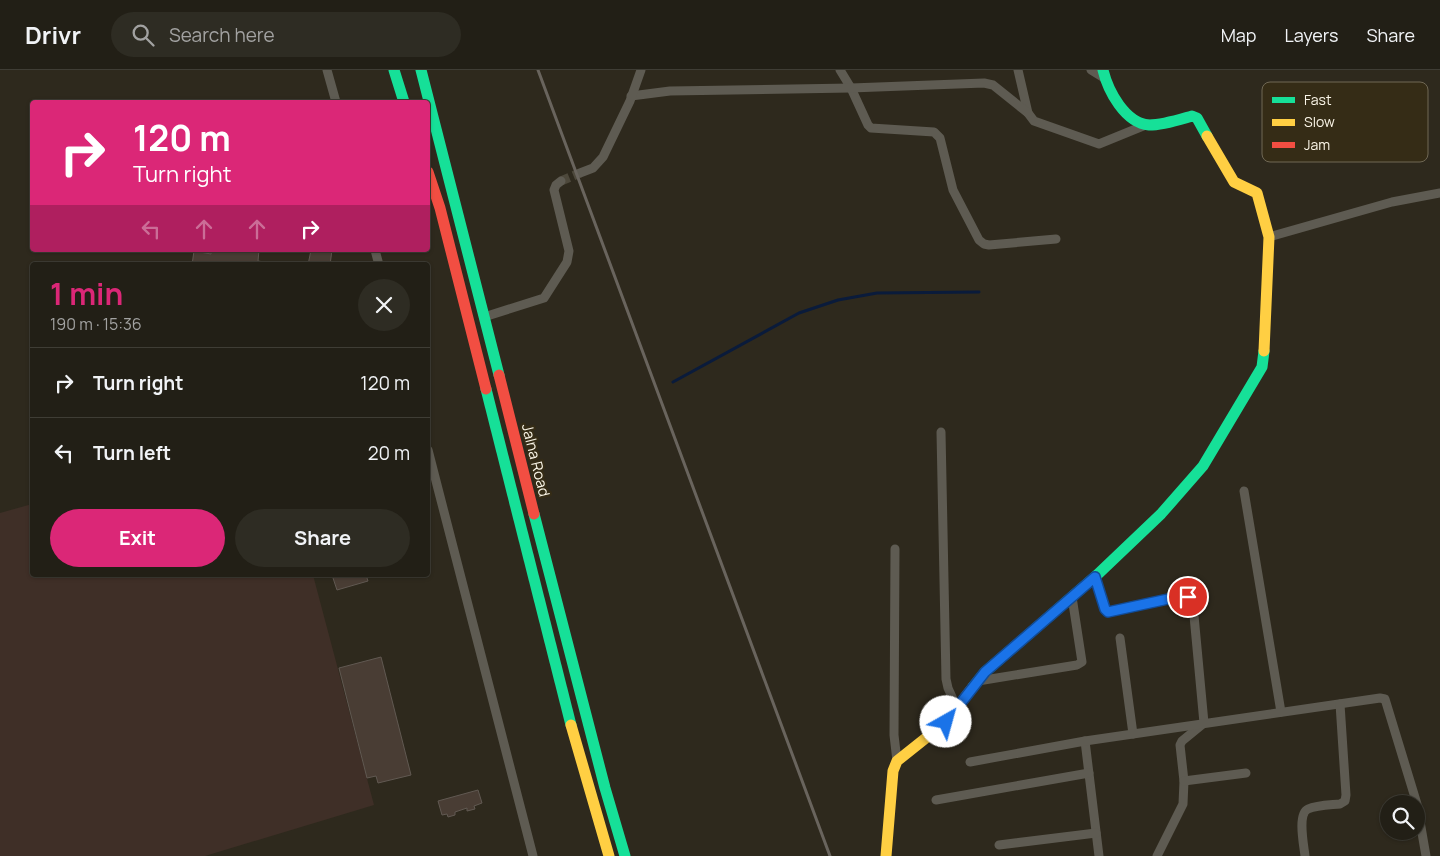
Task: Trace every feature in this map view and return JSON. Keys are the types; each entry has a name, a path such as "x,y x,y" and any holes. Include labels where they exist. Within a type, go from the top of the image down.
{"main road":[{"path":"394,70 403,100"},
{"name":"Jalna Road","path":"421,70 430,100"},
{"path":"886,856 893,771 897,761 936,731 985,672 1072,598 1161,514 1203,466 1259,375 1264,357 1268,237 1257,193 1234,182 1197,118 1192,116 1148,124 1142,123 1122,108 1104,74"},
{"name":"Jalna Road","path":"430,101 604,788 625,856"},
{"name":"Jalna Road","path":"430,179 442,218 576,744 610,856"}],"street":[{"path":"327,70 335,100"},
{"path":"580,173 593,168 603,158 641,70"},
{"path":"840,70 871,128 934,132 938,134 953,190 979,240 984,244 1056,240"},
{"path":"1018,70 1028,112"},
{"path":"1091,70 1104,74"},
{"path":"631,96 670,91 851,88 989,83 1028,112 1034,121 1099,144 1148,124"},
{"path":"484,318 544,298 568,262 569,251 554,190 561,181"},
{"path":"1268,237 1392,202 1440,193"},
{"path":"941,432 946,679 957,708"},
{"path":"430,458 534,856"},
{"path":"1244,491 1281,712"},
{"path":"895,549 894,735 897,761"},
{"path":"1095,577 1105,609 1108,612 1182,596 1188,597 1191,600 1204,723"},
{"path":"978,680 1077,665 1082,662 1072,598"},
{"path":"1120,638 1133,734"},
{"path":"970,762 1085,741 1281,712 1385,699 1417,804 1426,856"},
{"path":"1305,856 1301,820 1303,814 1307,809 1340,804 1345,801 1340,704"},
{"path":"1156,856 1182,810 1184,782 1180,745 1182,741 1204,723"},
{"path":"1085,741 1099,856"},
{"path":"936,800 1089,773"},
{"path":"1184,782 1246,773"},
{"path":"1000,845 1096,833"}],"shaded area":[{"path":"30,505 30,577 314,577 374,805 205,856 0,856 0,513"}],"building":[{"path":"194,252 211,254 211,252 259,252 258,261 264,262 192,262"},
{"path":"311,252 332,252 330,262 309,262"},
{"path":"333,577 367,577 368,581 337,590"},
{"path":"381,657 411,775 378,783 376,776 367,778 339,668"},
{"path":"478,790 482,803 474,806 475,809 467,811 467,808 455,812 455,815 448,817 447,814 442,815 438,801"}],"waterway":[{"path":"673,382 799,313 838,300 877,293 979,292"}],"tunnel":[{"path":"561,181 580,173"}],"railway":[{"path":"538,70 830,856"}],"traffic: fast":[{"path":"394,70 403,100"},
{"path":"421,70 429,100"},
{"path":"1103,70 1113,96 1132,119 1140,123 1154,125 1192,116 1197,118 1207,136"},
{"path":"430,105 499,375"},
{"path":"973,687 985,672 1097,575 1161,514 1203,466 1262,367 1264,351"},
{"path":"486,389 571,725"},
{"path":"534,514 605,788 625,856"}],"traffic: slow":[{"path":"1207,136 1234,182 1257,193 1269,237 1264,351"},
{"path":"886,856 893,771 897,761 946,722 973,687"},
{"path":"571,725 609,856"}],"traffic: jam":[{"path":"430,178 440,208 486,389"},
{"path":"499,375 534,514"}],"route":[{"path":"946,722 985,672 1095,577 1105,609 1108,612 1182,596 1188,597"}]}
